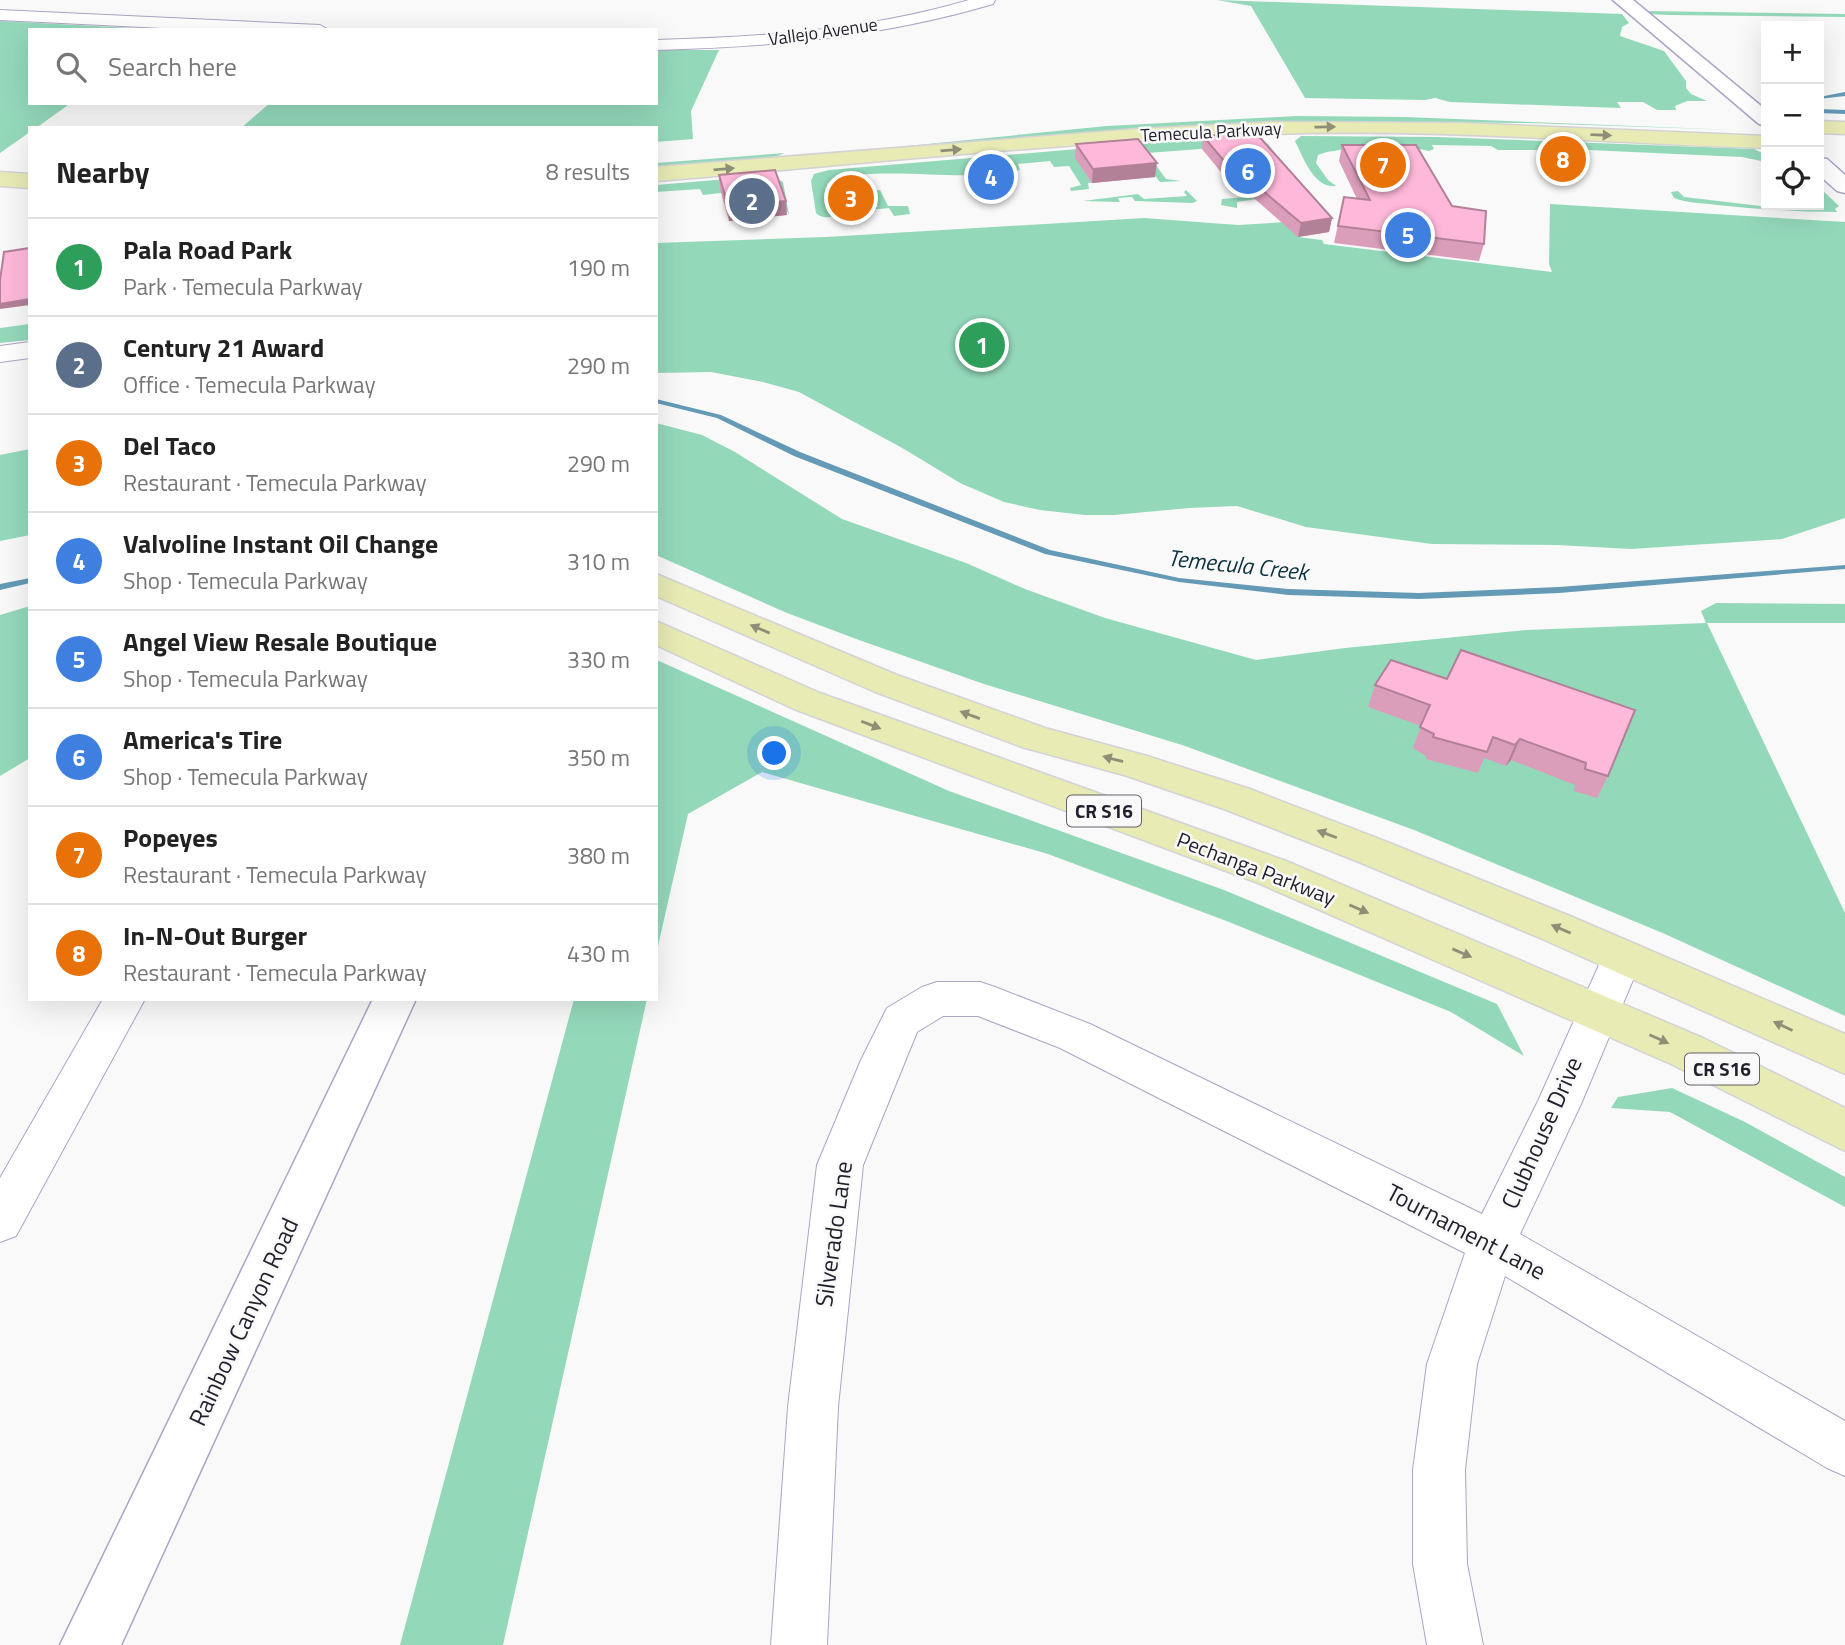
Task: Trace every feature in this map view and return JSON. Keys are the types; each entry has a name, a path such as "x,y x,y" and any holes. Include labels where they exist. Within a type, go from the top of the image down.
{"main road":[{"name":"Temecula Parkway","path":"658,156 1140,117 1264,111 1451,113 1761,123"},
{"path":"1824,127 1845,128"},
{"name":"Temecula Parkway","path":"658,174 1137,135 1272,128 1462,129 1761,142"},
{"path":"1824,143 1845,144"},
{"path":"0,179 28,181"},
{"name":"CR S16","path":"658,585 885,683 1034,738 1134,765 1237,799 1373,852 1623,956 1845,1055"},
{"name":"Pechanga Parkway","path":"658,633 807,701 1272,872 1687,1051 1845,1131"}],"street":[{"name":"Vallejo Avenue","path":"658,44 720,43 840,32 906,20 987,0"},
{"path":"1622,0 1761,119"},
{"path":"0,15 277,28"},
{"path":"1824,168 1845,186"},
{"path":"0,354 28,350"},
{"name":"Clubhouse Drive","path":"1455,1645 1440,1564 1439,1471 1452,1364 1492,1243 1559,1104 1623,956"},
{"name":"Silverado Lane","path":"799,1645 813,1407 840,1165 882,1060 902,1020 937,999 980,999 1075,1036"},
{"path":"0,1221 124,1001"},
{"name":"Rainbow Canyon Road","path":"90,1645 394,1001"},
{"name":"Tournament Lane","path":"1075,1036 1492,1243 1845,1450"}],"green space":[{"path":"1217,0 1622,14 1629,23 1622,27 1620,36 1664,51 1686,81 1686,88 1691,94 1707,101 1687,101 1675,106 1676,110 1657,110 1643,102 1617,102 1621,108 1450,102 1435,98 1305,98 1251,6"},
{"path":"1644,11 1845,14 1845,17 1670,15 1647,14"},
{"path":"0,21 133,28 28,28 28,105 68,105 39,126 28,126 28,133 0,153"},
{"path":"658,50 719,50 691,111 693,139 658,142 658,126 243,126 268,105 658,105"},
{"path":"1296,116 1405,117 1736,130 1528,123 1298,121 1159,127 807,156 1107,126"},
{"path":"1301,136 1438,137 1754,149 1761,152 1761,161 1742,157 1588,150 1498,150 1491,146 1432,145 1434,149 1429,151 1374,147 1318,155 1316,163 1336,186 1328,186 1315,177 1295,141"},
{"path":"1252,137 1268,144 1303,192 1237,202 1237,208 1221,205 1222,199 1256,196 1253,145 1147,153 1166,179 1181,181 1160,182 1136,152 1076,158 1092,183 1088,183 1089,189 1071,191 1070,188 1081,185 1069,166 1054,167 1050,161 1018,164 1020,170 1002,172 990,166 973,167 977,175 855,175 827,184 828,201 832,202 834,216 829,217 816,213 811,181 814,174 829,170"},
{"path":"785,153 767,160 658,168 658,163"},
{"path":"774,177 783,182 789,215 784,206 721,193 703,195 700,189 658,192 658,185"},
{"path":"880,190 888,206 908,206 910,214 894,216 889,208 869,210 868,217 854,216 845,210 840,201 843,201 846,209 878,207 872,191"},
{"path":"1186,190 1197,201 1135,201 1132,197 1118,198 1120,202 1083,201 1138,194 1144,199 1187,196 1184,192"},
{"path":"1678,191 1684,197 1761,206 1761,209 1684,201 1674,198 1671,192"},
{"path":"1824,192 1839,206 1835,209 1837,212 1777,210 1824,210"},
{"path":"1550,204 1845,222 1845,518 1782,539 1631,549 1557,545 1432,544 1306,527 1237,506 1114,515 1040,510 1004,502 960,483 799,392 711,372 658,373 658,243 826,237 1144,218 1238,225 1302,221 1298,237 1322,240 1324,244 1552,272 1549,264"},
{"path":"28,324 28,340 0,343 0,328"},
{"path":"658,424 702,435 735,452 842,519 966,563 1025,589 1105,618 1256,660 1345,648 1527,630 1706,623 1701,611 1716,603 1845,604 1845,623 1707,623 1845,913 1845,1016 1665,934 1414,830 1185,746 981,683 787,613 658,556"},
{"path":"28,449 28,535 0,541 0,455"},
{"path":"28,607 28,759 0,776 0,615"},
{"path":"658,661 949,791 1224,890 1497,1004 1524,1056 1451,1012 1229,922 1048,854 762,772 688,814 658,946"},
{"path":"573,1001 647,1001 503,1645 400,1645"},
{"path":"1672,1088 1745,1122 1845,1177 1845,1207 1670,1112 1611,1108 1618,1097"}],"building":[{"path":"1255,132 1332,218 1301,223 1250,180 1241,181 1203,136"},
{"path":"1138,139 1157,163 1093,169 1076,144"},
{"path":"1342,145 1416,145 1452,206 1486,211 1484,244 1338,226 1344,197 1370,200"},
{"path":"999,157 1013,180 986,182 973,159"},
{"path":"775,170 786,201 728,206 719,175"},
{"path":"28,248 28,299 0,304 4,252"},
{"path":"1461,650 1635,710 1608,776 1585,769 1586,763 1520,739 1515,745 1493,737 1487,752 1433,737 1434,734 1420,727 1430,705 1375,685 1391,660 1447,679"}],"waterway":[{"path":"1824,97 1845,94"},
{"path":"1824,111 1845,112"},
{"name":"Temecula Creek","path":"658,401 719,416 797,454 1048,552 1179,580 1288,592 1419,596 1559,590 1845,567"},
{"name":"Temecula Creek","path":"0,587 28,580"}],"place":[{"name":"In-N-Out Burger","path":"1563,159"},
{"name":"Popeyes","path":"1383,165"},
{"name":"America's Tire","path":"1248,171"},
{"name":"Valvoline Instant Oil Change","path":"991,177"},
{"name":"Del Taco","path":"851,198"},
{"name":"Century 21 Award","path":"752,201"},
{"name":"Angel View Resale Boutique","path":"1408,235"},
{"name":"Pala Road Park","path":"982,345"}]}
